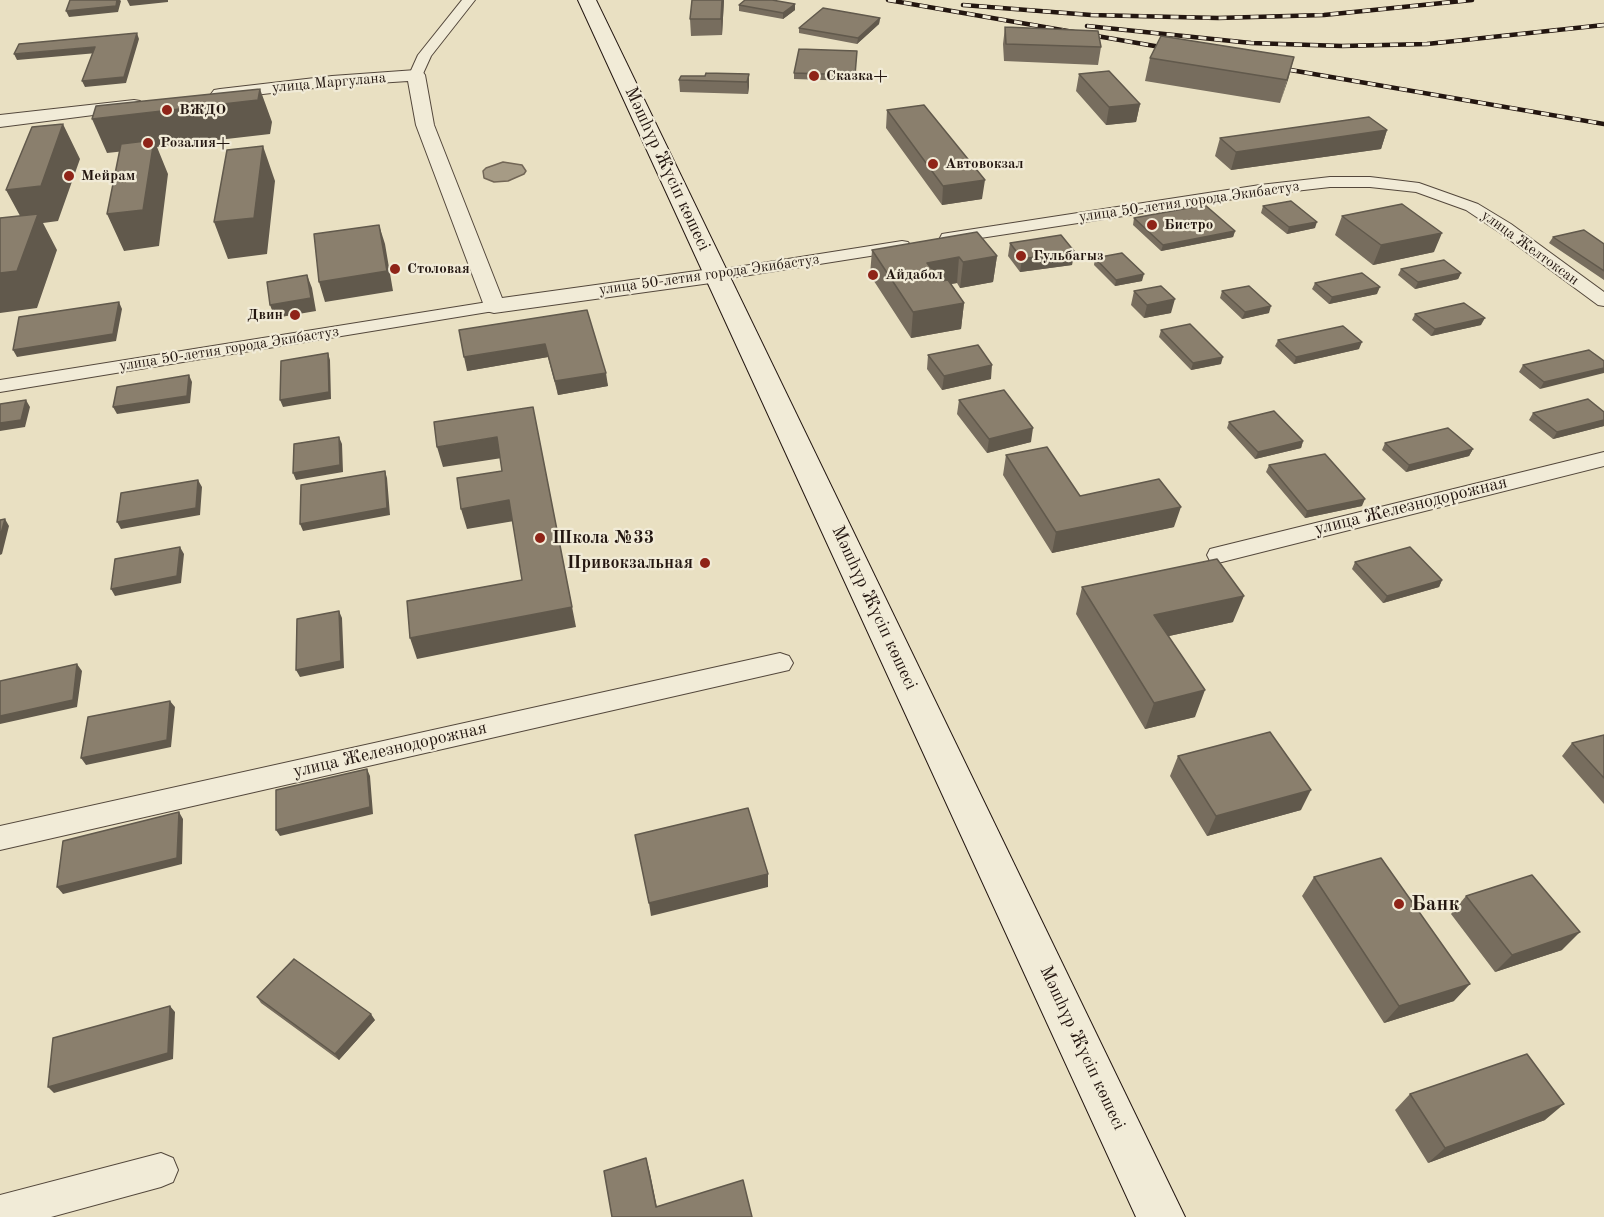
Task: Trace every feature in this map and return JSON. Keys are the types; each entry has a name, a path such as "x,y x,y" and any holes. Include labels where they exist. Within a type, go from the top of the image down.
{"main road":[{"name":"Мәшһүр Жүсіп көшесі","path":"587,0 1161,1217"}],"street":[{"path":"469,0 425,55 416,75 425,125 494,306"},
{"name":"улица Маргулана","path":"201,97 332,81 416,75"},
{"path":"0,121 154,103"},
{"name":"улица 50-летия города Экибастуз","path":"0,386 494,306 718,275 1330,182 1370,182 1419,189"},
{"name":"улица Желтоксан","path":"1419,189 1472,207 1505,228 1604,301"},
{"name":"улица Железнодорожная","path":"1218,555 1604,459"},
{"name":"улица Железнодорожная","path":"0,838 780,663"},
{"path":"0,1213 161,1170"}],"shaded area":[{"path":"503,162 522,165 526,171 508,181 494,182 484,178 483,171 486,168"}],"building":[{"path":"70,0 117,0 116,6 66,11"},
{"path":"692,0 722,0 721,19 690,19"},
{"path":"745,0 772,0 795,4 783,13 739,5"},
{"path":"823,8 880,18 858,38 799,28"},
{"path":"1005,27 1098,31 1101,47 1006,44"},
{"path":"137,33 124,77 82,81 95,47 14,54 19,44"},
{"path":"1161,36 1294,57 1287,80 1150,58"},
{"path":"799,49 857,51 855,75 794,73"},
{"path":"1109,71 1140,104 1109,107 1079,74"},
{"path":"706,73 749,74 747,82 679,80 681,76 705,76"},
{"path":"260,89 258,100 92,119 96,106"},
{"path":"924,105 985,180 943,186 887,110"},
{"path":"1369,117 1387,130 1236,152 1220,138"},
{"path":"63,124 41,186 6,190 32,127"},
{"path":"154,140 143,210 107,214 121,144"},
{"path":"263,146 254,218 214,222 227,150"},
{"path":"1291,201 1317,222 1289,227 1263,206"},
{"path":"1402,204 1442,233 1381,245 1342,216"},
{"path":"1205,205 1235,231 1163,245 1134,218"},
{"path":"38,214 17,271 0,273 0,218"},
{"path":"379,225 387,271 319,282 314,234"},
{"path":"1584,230 1604,244 1604,271 1553,237"},
{"path":"977,232 997,256 963,262 959,257 927,263 941,281 948,280 964,303 913,312 872,250"},
{"path":"1061,235 1074,251 1022,259 1010,243"},
{"path":"1122,253 1144,274 1116,280 1095,258"},
{"path":"1444,260 1461,273 1418,282 1401,269"},
{"path":"1362,273 1380,287 1332,297 1315,283"},
{"path":"307,275 311,298 270,305 267,282"},
{"path":"1161,286 1175,299 1147,305 1134,291"},
{"path":"1249,286 1271,306 1245,312 1222,291"},
{"path":"119,302 113,334 13,350 19,317"},
{"path":"1464,303 1485,318 1435,329 1415,314"},
{"path":"587,310 606,373 555,381 545,344 464,357 459,330"},
{"path":"1190,324 1223,357 1193,363 1161,330"},
{"path":"1343,326 1362,342 1296,357 1278,340"},
{"path":"978,345 992,365 944,376 928,355"},
{"path":"1589,350 1604,361 1604,368 1544,382 1523,365"},
{"path":"328,353 329,392 280,400 281,361"},
{"path":"189,375 187,396 113,407 117,387"},
{"path":"1004,390 1033,428 989,439 959,400"},
{"path":"1588,399 1604,412 1604,420 1557,432 1533,413"},
{"path":"26,400 21,420 0,423 0,404"},
{"path":"533,407 572,607 410,638 407,601 522,580 509,500 461,509 457,478 502,471 497,437 437,447 434,422"},
{"path":"1274,411 1303,441 1258,452 1229,422"},
{"path":"1448,428 1473,449 1409,465 1385,443"},
{"path":"339,437 340,465 293,473 294,444"},
{"path":"1047,447 1080,496 1159,479 1181,507 1056,532 1006,455"},
{"path":"1325,454 1365,499 1307,511 1269,465"},
{"path":"385,471 387,508 300,524 301,485"},
{"path":"198,480 196,508 117,522 121,493"},
{"path":"5,519 0,537 0,520"},
{"path":"180,547 177,576 111,589 115,559"},
{"path":"1410,547 1442,580 1387,596 1355,562"},
{"path":"1217,559 1244,596 1154,615 1205,690 1154,703 1082,587"},
{"path":"339,611 341,661 296,670 297,619"},
{"path":"77,664 73,700 0,716 0,681"},
{"path":"170,701 167,740 81,758 88,717"},
{"path":"1270,732 1311,790 1216,816 1178,756"},
{"path":"1604,735 1604,778 1572,743"},
{"path":"367,769 370,807 276,830 276,790"},
{"path":"748,808 768,874 649,903 635,835"},
{"path":"179,812 177,858 57,887 63,841"},
{"path":"1381,858 1470,984 1399,1006 1314,877"},
{"path":"1532,875 1580,932 1512,955 1466,896"},
{"path":"294,959 371,1014 335,1054 257,997"},
{"path":"170,1006 168,1053 48,1087 53,1038"},
{"path":"1527,1054 1564,1104 1445,1148 1410,1094"},
{"path":"646,1158 656,1207 743,1180 752,1217 612,1217 604,1171"}],"railway":[{"path":"888,0 1172,49"},
{"path":"963,5 1091,15 1218,18 1324,15 1472,0"},
{"path":"1087,26 1251,43 1342,46 1427,44 1604,25"},
{"path":"1273,67 1604,124"}],"place":[{"name":"Сказка+","path":"814,76"},
{"name":"ВЖДО","path":"167,110"},
{"name":"Розалия+","path":"148,143"},
{"name":"Автовокзал","path":"933,164"},
{"name":"Мейрам","path":"69,176"},
{"name":"Бистро","path":"1152,225"},
{"name":"Гульбагыз","path":"1021,256"},
{"name":"Столовая","path":"395,269"},
{"name":"Айдабол","path":"873,275"},
{"name":"Двин","path":"295,315"},
{"name":"Школа №33","path":"540,538"},
{"name":"Привокзальная","path":"705,563"},
{"name":"Банк","path":"1399,904"}]}
